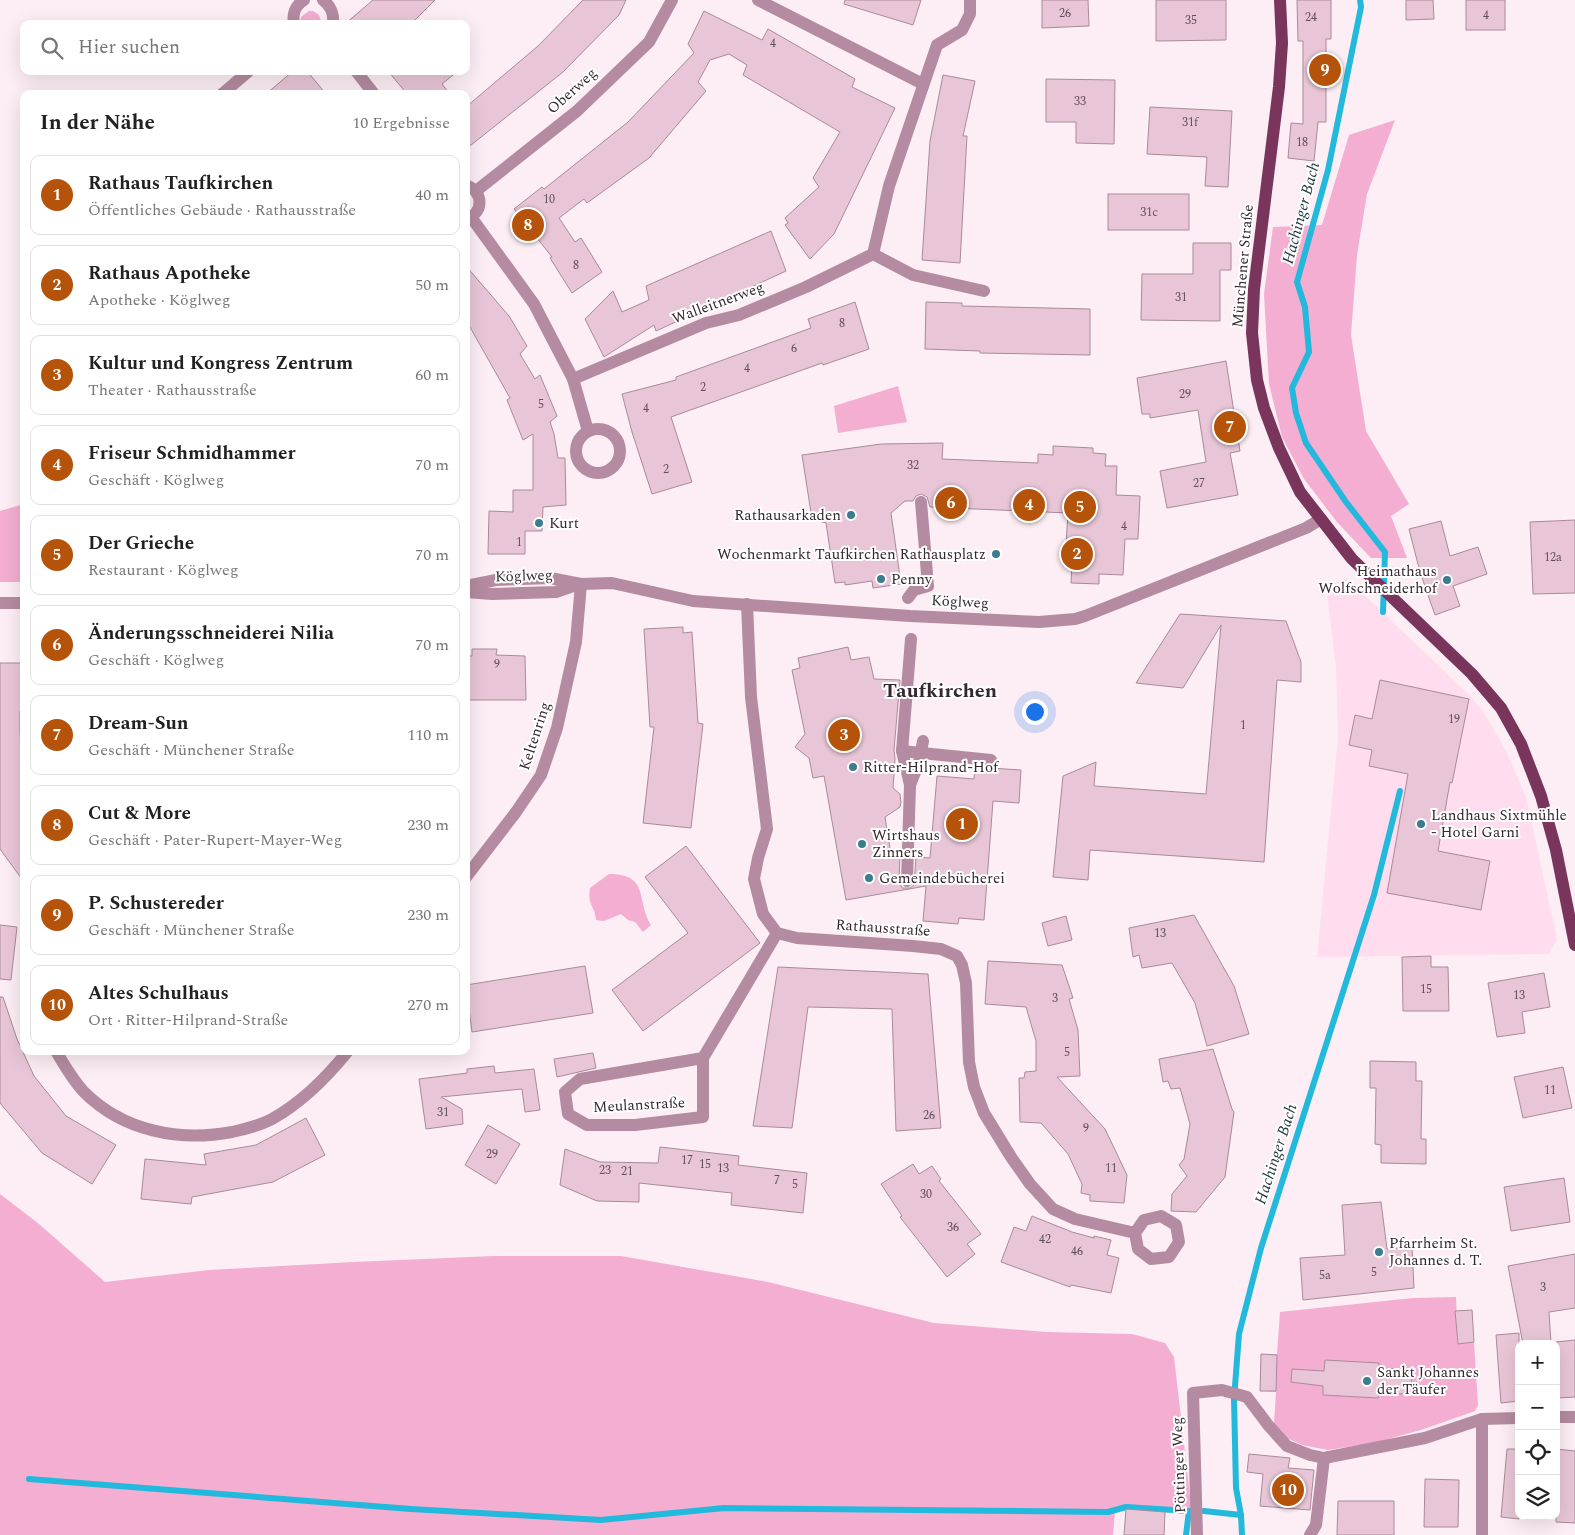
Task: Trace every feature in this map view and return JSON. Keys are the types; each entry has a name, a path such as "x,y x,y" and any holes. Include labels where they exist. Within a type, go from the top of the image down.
{"main road":[{"name":"Münchener Straße","path":"1280,0 1282,43 1279,87 1254,289 1252,333 1257,380 1264,408 1279,448 1300,492 1321,520 1352,558 1472,674 1501,708 1521,744 1541,796 1552,836 1575,945"}],"street":[{"path":"294,20 294,11 304,0"},
{"name":"Oberweg","path":"470,217 478,210 480,205 479,195 471,188 576,111 649,42 672,0"},
{"path":"758,0 923,84"},
{"path":"970,0 970,14 962,30 937,45 889,186 873,254 913,275 984,291"},
{"path":"328,1 334,16 334,20"},
{"path":"227,90 244,75"},
{"path":"359,75 371,90"},
{"path":"470,219 534,304 573,379 588,431"},
{"name":"Walleitnerweg","path":"573,379 706,323 739,315 790,294 873,254"},
{"path":"908,598 914,590 928,586 921,502"},
{"name":"Köglweg","path":"470,585 496,580 550,578 581,584 612,583 694,601 910,616 1029,621 1074,619 1306,528 1321,520"},
{"name":"Köglweg","path":"470,592 492,594 556,592 581,584"},
{"name":"Keltenring","path":"470,872 516,812 541,775 558,728 574,652 581,584"},
{"path":"0,603 20,603"},
{"path":"703,1058 777,933 763,914 754,879 767,829 751,697 747,604"},
{"path":"910,785 902,751 911,639"},
{"path":"902,751 922,747 991,760"},
{"path":"906,881 910,785 922,747"},
{"name":"Rathausstraße","path":"777,933 797,938 940,949 957,956 962,965 966,983 969,1062 974,1087 984,1113 1011,1157 1030,1184 1053,1209 1074,1219 1136,1233"},
{"path":"58,1055 84,1091 104,1108 126,1121 146,1129 189,1136 214,1135 242,1130 272,1119 290,1108 308,1093 344,1055"},
{"name":"Meulanstraße","path":"703,1058 703,1117 635,1125 587,1125 568,1114 565,1092 580,1079 703,1058"},
{"name":"Pöttinger Weg","path":"1197,1535 1193,1393 1222,1390 1247,1397 1287,1446 1324,1458"},
{"path":"1560,1417 1575,1417"},
{"path":"1310,1535 1316,1525 1324,1458 1425,1438 1482,1419 1515,1418"},
{"path":"1482,1419 1482,1535"}],"shaded area":[{"path":"309,11 313,11 319,15 321,20 301,20 301,17"},
{"path":"1395,120 1367,194 1357,255 1351,335 1366,431 1409,504 1391,516 1407,558 1371,558 1337,522 1304,479 1282,437 1269,384 1264,294 1273,227 1322,225 1349,135"},
{"path":"898,386 907,422 838,433 834,406"},
{"path":"20,505 20,582 0,582 0,511"},
{"path":"1347,578 1471,697 1483,711 1506,751 1526,797 1557,939 1549,954 1317,957 1338,737 1336,667 1326,586"},
{"path":"609,874 622,875 631,879 640,890 651,925 643,932 635,922 628,920 621,914 604,921 596,920 590,902 590,888"},
{"path":"0,1194 39,1224 105,1282 209,1270 354,1262 493,1256 621,1256 768,1282 934,1323 1046,1332 1132,1334 1165,1343 1174,1357 1192,1513 1126,1508 1115,1512 1113,1535 0,1535"},
{"path":"1456,1297 1458,1343 1474,1342 1478,1405 1475,1411 1424,1429 1374,1443 1328,1450 1302,1445 1285,1437 1274,1424 1276,1392 1260,1391 1261,1354 1277,1354 1280,1312 1413,1298"}],"building":[{"path":"373,0 435,0 415,20 350,20"},
{"path":"583,0 626,0 619,15 563,72 470,146 470,104 538,46"},
{"path":"845,0 921,0 913,25 844,4"},
{"path":"1042,0 1088,0 1089,26 1042,28"},
{"path":"1156,0 1226,0 1226,40 1156,41"},
{"path":"1297,0 1331,0 1331,39 1326,39 1326,122 1318,122 1314,161 1288,158 1291,123 1303,124 1303,41 1298,41"},
{"path":"1406,0 1433,0 1434,19 1406,20"},
{"path":"1466,0 1505,0 1505,30 1466,30"},
{"path":"704,11 762,40 768,29 855,79 852,87 895,108 834,234 810,259 785,225 788,223 785,218 819,187 813,178 840,132 743,75 747,65 729,54 710,60 698,82 706,91 649,158 587,203 584,199 559,218 575,242 581,238 602,272 572,293 550,258 552,257 514,209 542,187 544,189 628,122 694,53 688,44"},
{"path":"288,75 310,75 323,90 271,90"},
{"path":"391,75 453,75 442,84 447,90 404,90"},
{"path":"943,75 975,81 963,136 967,136 960,263 922,260 930,141"},
{"path":"1046,79 1115,80 1114,144 1076,143 1076,122 1046,122"},
{"path":"1150,107 1232,111 1228,187 1205,186 1207,157 1147,154"},
{"path":"1108,194 1189,194 1189,230 1108,230"},
{"path":"771,231 786,271 656,331 654,325 604,357 585,319 613,291 622,312 649,300 646,286"},
{"path":"1193,243 1231,243 1231,270 1220,270 1220,321 1141,320 1142,274 1193,274"},
{"path":"470,271 509,316 527,346 520,354 535,379 540,375 557,416 550,422 558,458 565,458 566,505 543,507 542,531 525,531 525,554 488,554 489,511 513,512 513,490 533,490 533,434 523,440 507,400 510,398 470,327"},
{"path":"855,302 869,349 823,365 822,363 671,417 692,482 652,494 622,394 676,380 676,377 811,328 808,319"},
{"path":"926,302 962,303 962,306 1090,309 1090,355 980,353 980,351 925,349"},
{"path":"1226,361 1240,451 1230,453 1238,495 1167,508 1160,471 1206,462 1198,410 1150,418 1150,414 1142,414 1137,378"},
{"name":"Rathausarkaden","path":"943,443 942,459 1038,463 1038,454 1053,455 1053,446 1093,448 1093,453 1106,454 1105,466 1117,466 1116,495 1140,496 1138,539 1125,539 1123,575 1099,574 1099,584 1071,583 1072,560 1065,560 1068,513 930,507 927,497 921,494 916,496 913,501 905,501 891,513 901,584 873,588 872,581 845,585 845,582 835,583 826,523 812,519 802,455 881,444"},
{"path":"1575,520 1575,593 1533,594 1530,522"},
{"name":"Heimathaus Wolfschneiderhof","path":"1441,521 1450,556 1478,547 1487,574 1453,586 1460,606 1435,615 1420,572 1409,529"},
{"path":"1180,614 1286,621 1301,662 1301,682 1277,680 1264,862 1090,850 1088,880 1053,877 1063,776 1096,762 1094,786 1206,794 1221,625 1183,688 1136,683"},
{"path":"683,627 683,633 692,632 698,723 703,724 691,828 643,823 654,727 650,727 644,629"},
{"name":"Ritter-Hilprand-Hof","path":"848,647 851,660 869,657 874,679 900,680 893,788 900,794 901,802 900,807 885,817 891,855 900,856 899,881 902,888 910,888 914,885 916,857 930,858 937,776 974,779 975,767 1021,770 1019,803 993,801 984,920 959,918 958,924 923,921 926,886 846,900 824,776 813,778 809,758 795,747 805,734 792,670 800,668 798,658"},
{"path":"472,649 497,649 496,655 525,656 526,700 470,700 470,656 472,656"},
{"path":"0,663 20,663 20,876 0,849"},
{"path":"1380,680 1469,699 1452,783 1450,782 1438,851 1490,861 1481,910 1387,893 1408,774 1369,766 1372,750 1349,745 1355,715 1372,719"},
{"path":"686,846 760,943 643,1031 612,990 688,933 645,877"},
{"path":"1194,915 1234,986 1249,1034 1207,1046 1195,1003 1172,963 1142,968 1139,955 1133,957 1129,928"},
{"path":"1066,916 1072,940 1048,946 1042,923"},
{"path":"0,925 17,927 11,980 0,979"},
{"path":"1431,956 1431,967 1448,967 1449,1011 1403,1011 1402,957"},
{"path":"988,961 1062,965 1073,998 1069,999 1078,1030 1080,1076 1057,1077 1105,1129 1127,1175 1124,1203 1090,1201 1090,1195 1081,1193 1082,1184 1068,1154 1041,1123 1020,1122 1019,1078 1024,1078 1025,1072 1036,1071 1036,1041 1026,1007 985,1004"},
{"path":"585,966 593,1013 472,1032 470,984"},
{"path":"778,967 928,974 941,1128 896,1131 892,1009 808,1007 792,1128 753,1126"},
{"path":"1544,973 1550,1007 1522,1012 1525,1033 1497,1037 1488,983"},
{"path":"0,997 3,997 20,1046 20,1055 24,1055 34,1076 66,1116 116,1145 92,1184 42,1153 0,1103"},
{"path":"1213,1049 1234,1112 1225,1177 1196,1212 1171,1211 1172,1194 1187,1176 1179,1165 1184,1159 1190,1124 1180,1088 1171,1089 1168,1081 1163,1082 1159,1059"},
{"path":"593,1053 596,1068 557,1077 554,1059"},
{"path":"1370,1061 1416,1062 1416,1081 1422,1081 1421,1139 1426,1139 1426,1164 1381,1163 1381,1145 1375,1144 1376,1088 1370,1088"},
{"path":"494,1066 495,1073 534,1069 540,1110 525,1112 522,1089 441,1097 462,1109 463,1124 426,1129 419,1079 467,1073 467,1069"},
{"path":"1563,1067 1572,1108 1523,1118 1514,1077"},
{"path":"306,1118 325,1155 273,1182 192,1197 191,1204 141,1199 145,1159 206,1165 204,1154 256,1145"},
{"path":"488,1125 520,1144 496,1184 465,1165"},
{"path":"660,1147 739,1156 738,1165 807,1173 803,1213 731,1205 732,1193 639,1183 639,1202 597,1201 560,1185 565,1149 600,1162 658,1163"},
{"path":"913,1164 919,1174 932,1166 941,1179 939,1181 981,1234 967,1244 975,1254 947,1277 900,1217 902,1216 881,1184"},
{"path":"1564,1178 1570,1222 1511,1231 1504,1187"},
{"name":"Pfarrheim St. Johannes d. T.","path":"1381,1202 1387,1249 1412,1247 1414,1288 1303,1300 1300,1258 1345,1255 1342,1205"},
{"path":"1032,1216 1072,1232 1111,1240 1107,1255 1119,1258 1111,1293 1071,1285 1070,1287 1001,1262 1014,1227 1026,1231"},
{"path":"1575,1254 1575,1308 1549,1312 1551,1340 1522,1340 1508,1266"},
{"path":"1472,1310 1474,1342 1458,1344 1455,1311"},
{"path":"1519,1333 1519,1340 1515,1340 1515,1401 1501,1403 1496,1335"},
{"path":"1575,1340 1575,1397 1560,1398 1560,1342"},
{"path":"1261,1354 1277,1355 1276,1391 1260,1391"},
{"name":"Sankt Johannes der Täufer","path":"1325,1360 1379,1363 1379,1368 1398,1369 1397,1371 1407,1372 1411,1377 1412,1386 1402,1394 1379,1393 1378,1398 1323,1395 1323,1386 1291,1382 1292,1369 1324,1371"},
{"path":"1507,1449 1515,1449 1515,1519 1501,1517"},
{"path":"1560,1449 1575,1451 1575,1523 1556,1522 1556,1520 1560,1520"},
{"path":"1249,1454 1290,1458 1288,1468 1314,1470 1310,1510 1260,1506 1263,1474 1247,1472"},
{"path":"1425,1479 1459,1480 1458,1527 1424,1527"},
{"path":"1338,1501 1394,1501 1394,1535 1337,1535"},
{"path":"1126,1509 1165,1512 1164,1535 1124,1535"}],"waterway":[{"name":"Hachinger Bach","path":"1360,0 1361,7 1328,170 1297,282 1305,307 1309,352 1292,388 1296,413 1306,443 1346,502 1385,552 1383,612"},
{"name":"Hachinger Bach","path":"1242,1535 1241,1515 1236,1488 1234,1399 1239,1334 1261,1248 1374,895 1400,791"},
{"path":"29,1479 411,1509 601,1520 724,1508 1108,1512 1126,1507 1189,1511"},
{"path":"1186,1535 1189,1511 1191,1511"},
{"path":"1204,1511 1241,1515"}],"place":[{"name":"P. Schustereder","path":"1325,70"},
{"name":"Cut & More","path":"528,225"},
{"name":"Dream-Sun","path":"1230,427"},
{"name":"Änderungsschneiderei Nilia","path":"951,503"},
{"name":"Friseur Schmidhammer","path":"1029,505"},
{"name":"Der Grieche","path":"1080,507"},
{"name":"Rathausarkaden","path":"851,515"},
{"name":"Kurt","path":"539,523"},
{"name":"Wochenmarkt Taufkirchen Rathausplatz","path":"996,554"},
{"name":"Rathaus Apotheke","path":"1077,554"},
{"name":"Penny","path":"881,579"},
{"name":"Heimathaus Wolfschneiderhof","path":"1447,580"},
{"name":"Kultur und Kongress Zentrum","path":"844,735"},
{"name":"Ritter-Hilprand-Hof","path":"853,767"},
{"name":"Rathaus Taufkirchen","path":"962,824"},
{"name":"Landhaus Sixtmühle - Hotel Garni","path":"1421,824"},
{"name":"Wirtshaus Zinners","path":"862,844"},
{"name":"Gemeindebücherei","path":"869,878"},
{"name":"Pfarrheim St. Johannes d. T.","path":"1379,1252"},
{"name":"Sankt Johannes der Täufer","path":"1367,1381"},
{"name":"Altes Schulhaus","path":"1288,1490"}],"district":[{"name":"Taufkirchen","path":"940,691"}]}
